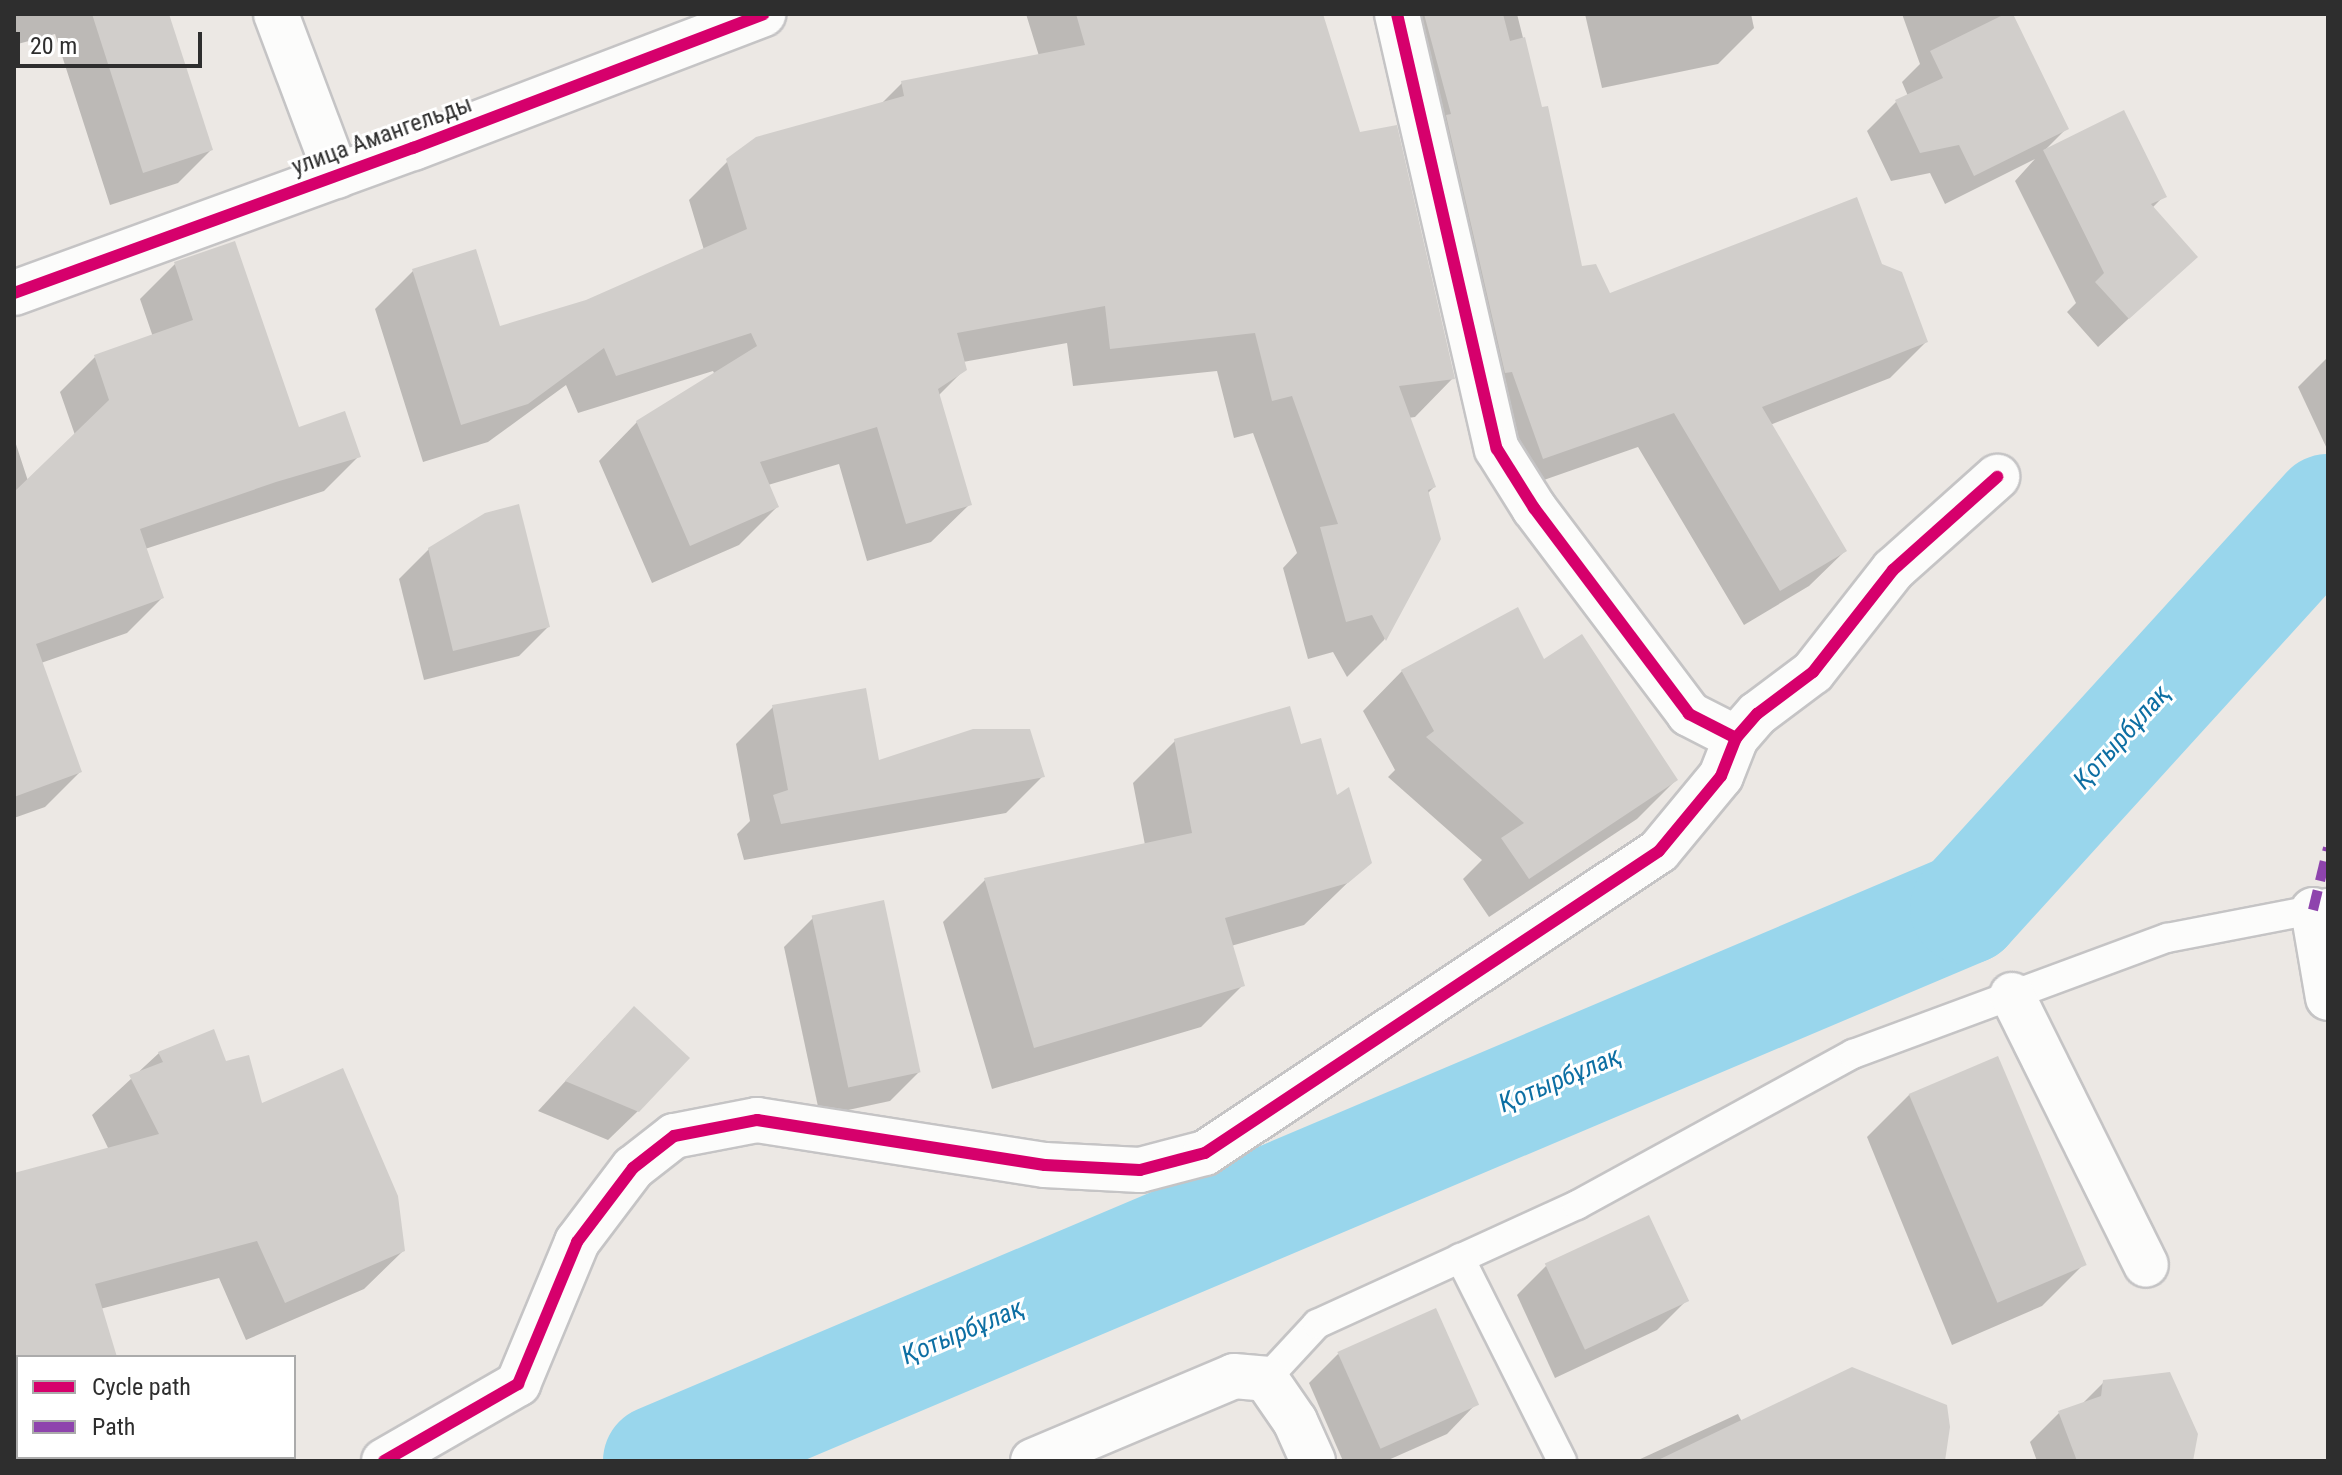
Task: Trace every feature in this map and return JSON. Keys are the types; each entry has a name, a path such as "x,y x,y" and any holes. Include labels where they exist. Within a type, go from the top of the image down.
{"street":[{"path":"276,14 337,176"},
{"name":"улица Амангельды","path":"14,293 337,176 763,14"},
{"path":"1397,14 1497,449 1534,508 1689,714 1736,738"},
{"path":"384,1461 518,1384 577,1242 633,1168 674,1136 757,1120 1045,1165 1140,1170 1205,1153 1659,851 1721,776 1736,738 1757,714 1813,672 1893,570 1997,477"},
{"path":"2320,906 2328,998"},
{"path":"2012,995 2146,1265"},
{"path":"1033,1461 1234,1376 1266,1379 1295,1421 1313,1461"}],"lane":[{"path":"1266,1379 1317,1324 1577,1205 1853,1054 2167,938 2320,906"},
{"path":"1460,1258 1562,1461"}],"building":[{"path":"92,14 169,14 213,150 143,173"},
{"path":"1076,14 1323,14 1360,132 1397,125 1455,379 1399,386 1436,487 1428,490 1441,539 1386,641 1372,615 1346,622 1320,527 1338,524 1292,396 1272,401 1255,333 1110,349 1105,306 957,333 967,370 938,389 972,505 906,524 877,427 760,462 779,507 690,546 636,421 757,346 751,333 616,376 604,348 528,404 461,425 412,269 476,249 500,326 586,300 747,229 726,159 756,137 904,96 901,81 1085,45"},
{"path":"1424,14 1503,14 1510,41 1525,37 1542,107 1548,106 1582,266 1596,264 1610,293 1857,197 1882,264 1902,272 1928,342 1762,407 1847,551 1780,591 1674,413 1543,459 1512,372 1505,373 1446,115 1451,114"},
{"path":"2005,14 2013,14 2069,129 1974,176 1959,145 1920,153 1895,100 1943,78 1930,51"},
{"path":"2124,110 2167,197 2151,204 2198,257 2129,319 2095,282 2104,273 2043,150"},
{"path":"235,241 299,427 345,411 361,457 276,482 140,529 164,598 36,644 82,772 14,797 14,492 109,400 94,355 193,320 174,262"},
{"path":"519,504 550,627 453,651 428,548 485,513"},
{"path":"1518,607 1544,659 1582,634 1678,780 1529,879 1501,838 1524,823 1426,737 1434,731 1401,670"},
{"path":"866,688 879,760 973,729 1030,729 1045,777 781,824 773,795 788,790 772,705"},
{"path":"1290,706 1301,744 1321,738 1337,795 1349,787 1372,863 1348,883 1225,918 1245,986 1034,1048 984,878 1192,833 1174,739"},
{"path":"884,900 921,1072 848,1088 812,915"},
{"path":"634,1006 690,1058 639,1112 565,1081"},
{"path":"214,1029 226,1061 249,1055 262,1103 343,1068 398,1196 405,1251 285,1303 257,1241 95,1284 116,1355 14,1357 14,1173 159,1134 129,1075 163,1062 158,1052"},
{"path":"1998,1056 2087,1265 1997,1303 1909,1094"},
{"path":"1649,1215 1689,1301 1585,1350 1545,1264"},
{"path":"1436,1308 1479,1405 1380,1449 1337,1352"},
{"path":"1852,1367 1947,1405 1950,1427 1945,1461 1656,1461"},
{"path":"2170,1372 2198,1434 2193,1461 2077,1461 2058,1411 2101,1396 2103,1380"}],"waterway":[{"name":"Қотырбұлақ","path":"659,1461 1966,908 2328,510"}],"marked path":[{"path":"2313,910 2328,848"}],"cycle path":[{"path":"14,293 413,148 763,14"},
{"path":"1397,14 1497,449 1534,508 1689,714 1736,738"},
{"path":"384,1461 518,1384 577,1242 633,1168 674,1136 757,1120 1045,1165 1140,1170 1205,1153 1659,851 1721,776 1736,738 1757,714 1813,672 1893,570 1997,477"}]}
